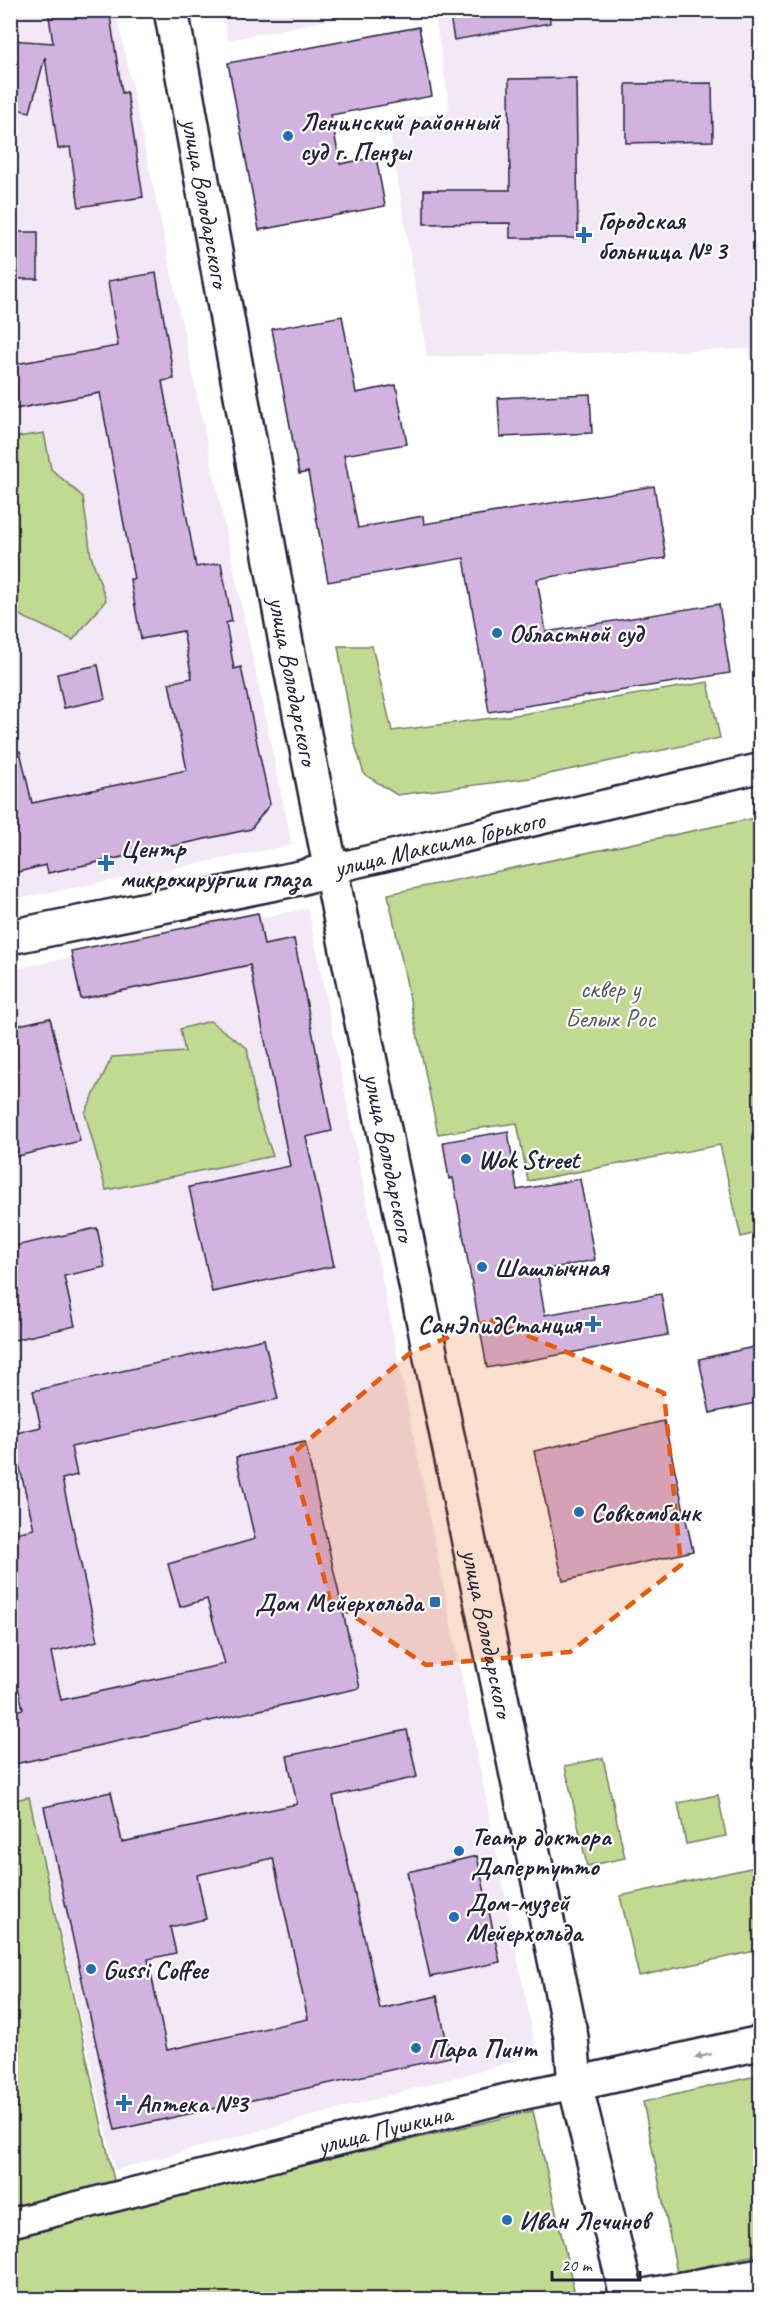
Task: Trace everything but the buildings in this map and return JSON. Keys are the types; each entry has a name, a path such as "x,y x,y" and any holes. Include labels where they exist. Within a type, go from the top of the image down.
{"main road":[{"name":"улица Володарского","path":"171,10 286,643 571,2037 575,2084 627,2299"},
{"name":"улица Максима Горького","path":"10,938 300,878 331,868"},
{"name":"улица Пушкина","path":"575,2084 760,2043"},
{"path":"627,2299 760,2275"}],"street":[{"name":"улица Максима Горького","path":"331,868 760,768"},
{"name":"улица Пушкина","path":"10,2223 504,2099 575,2084"}],"highlighted area":[{"path":"490,1320 664,1393 681,1565 570,1652 426,1665 330,1600 291,1455 410,1353"}],"shaded area":[{"path":"222,10 374,11 228,40"},
{"path":"11,11 116,11 292,845 11,900"},
{"name":"Городская больница № 3","path":"434,11 760,11 760,391 753,392 751,349 427,357 388,122 450,111"},
{"path":"308,908 537,2055 115,2170 30,1797 11,1801 10,970"}],"green space":[{"path":"44,433 51,469 83,497 91,556 106,600 73,640 21,616 11,604 11,438"},
{"path":"338,646 372,646 392,731 522,714 708,682 720,738 530,778 397,795 364,774 354,741"},
{"name":"сквер у Белых Рос","path":"760,817 760,1232 741,1237 720,1145 528,1181 517,1123 438,1134 388,894"},
{"path":"210,1021 247,1048 257,1110 273,1156 106,1190 85,1113 112,1057 185,1052 180,1029"},
{"path":"603,1758 625,1858 587,1866 565,1766"},
{"path":"718,1795 726,1836 686,1844 678,1803"},
{"path":"29,1797 120,2208 533,2111 574,2290 532,2300 11,2299 10,1801"},
{"path":"760,1866 760,1950 639,1976 620,1896"},
{"path":"760,2075 760,2254 677,2272 643,2102"}],"place":[{"name":"Ленинский районный суд г. Пензы","path":"288,136"},
{"name":"Городская больница № 3","path":"584,235"},
{"name":"Областной суд","path":"497,633"},
{"name":"Центр микрохирургии глаза","path":"106,863"},
{"name":"Wok Street","path":"466,1159"},
{"name":"Шашлычная","path":"482,1267"},
{"name":"СанЭпидСтанция","path":"593,1324"},
{"name":"Совкомбанк","path":"579,1512"},
{"name":"Дом Мейерхольда","path":"435,1602"},
{"name":"Театр доктора Дапертутто","path":"459,1851"},
{"name":"Дом-музей Мейерхольда","path":"454,1917"},
{"name":"Gussi Coffee","path":"91,1969"},
{"name":"Пара Пинт","path":"416,2048"},
{"name":"Аптека №3","path":"124,2103"},
{"name":"Иван Лечинов","path":"507,2220"}]}
